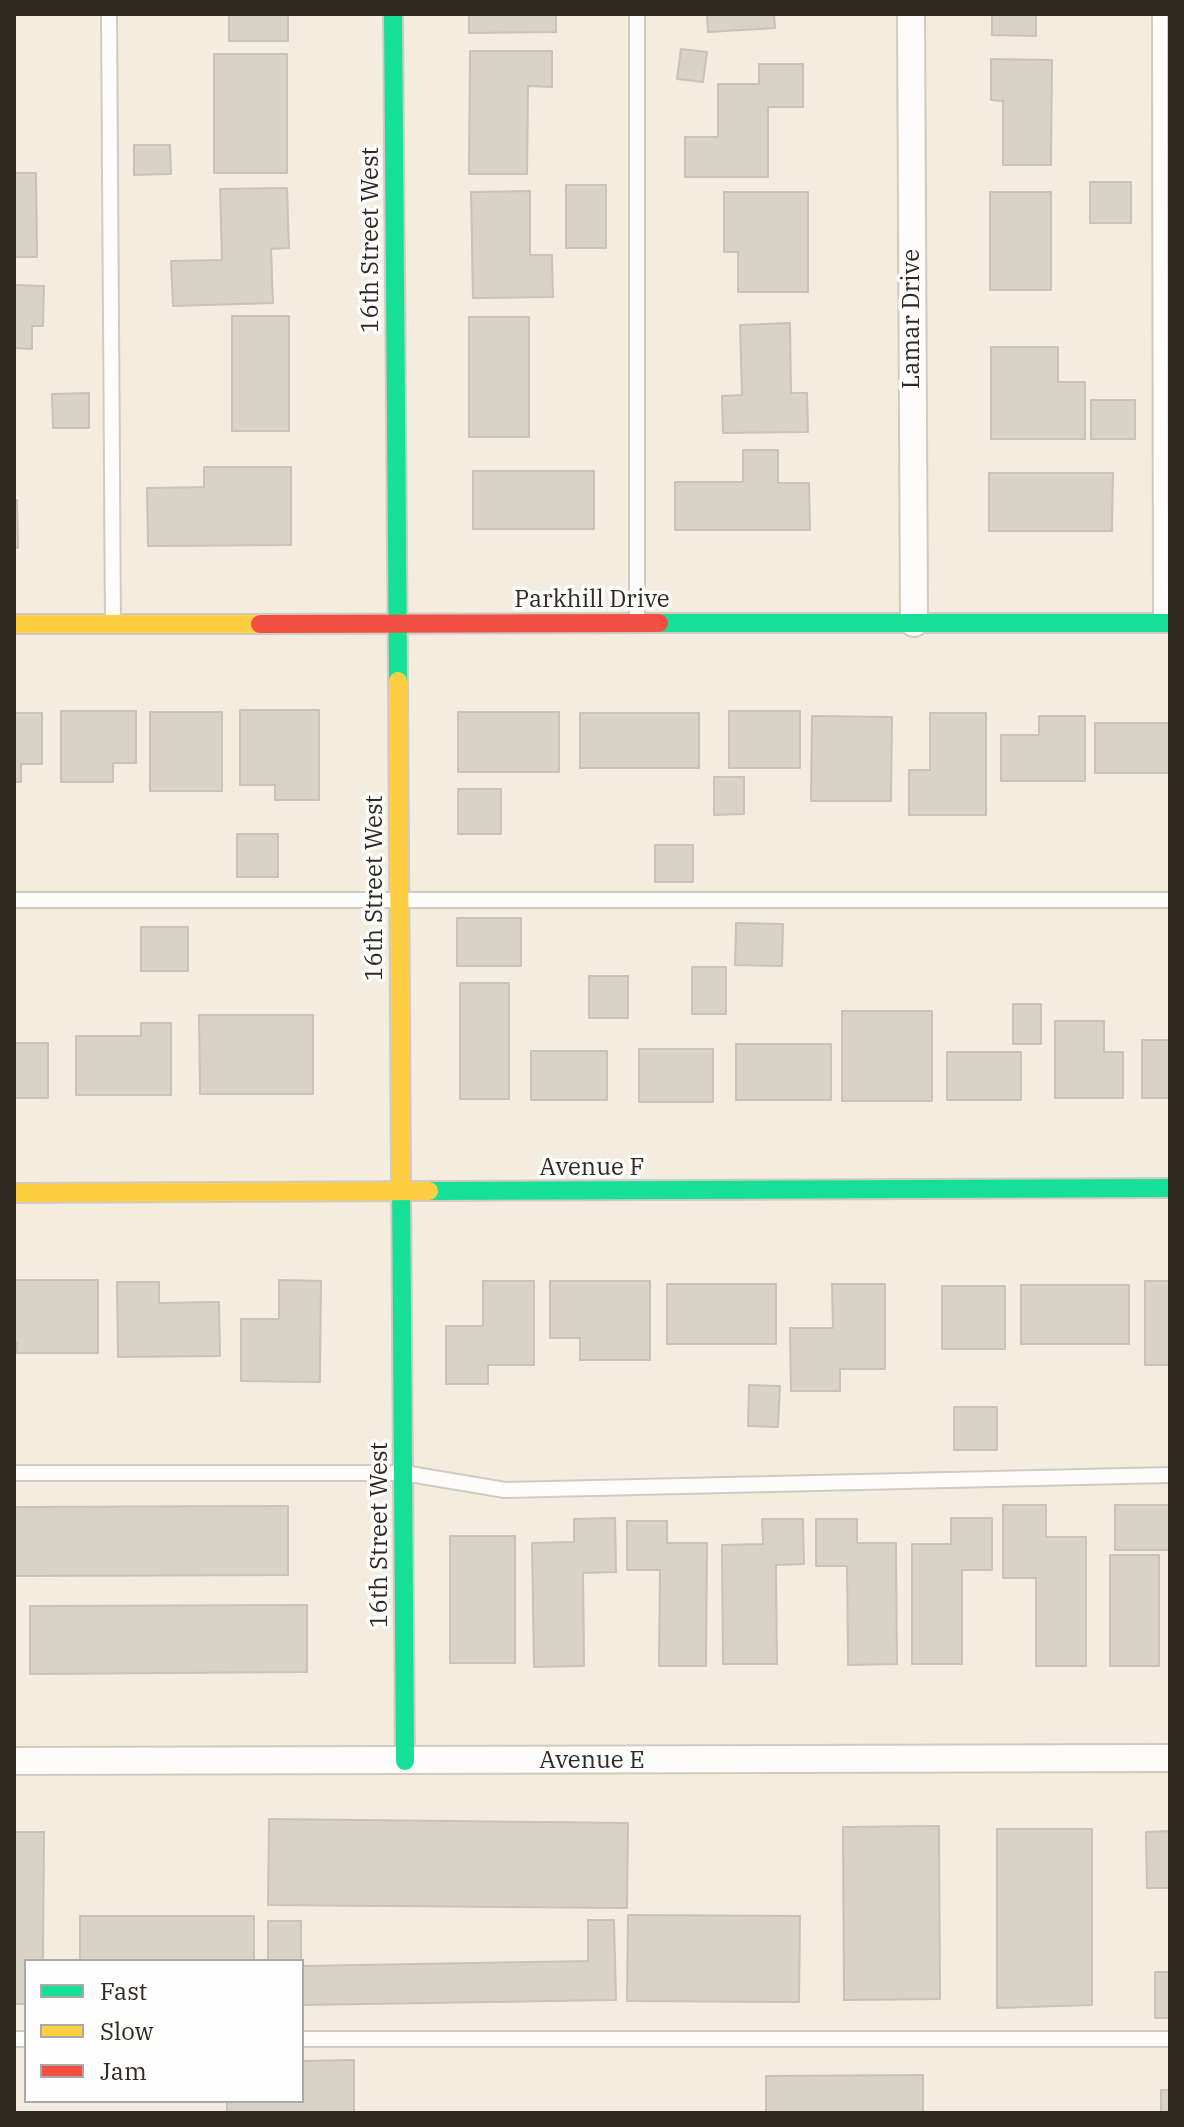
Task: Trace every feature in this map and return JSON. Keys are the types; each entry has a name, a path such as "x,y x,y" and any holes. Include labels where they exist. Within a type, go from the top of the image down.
{"street":[{"name":"16th Street West","path":"393,14 405,1761"},
{"name":"Lamar Drive","path":"911,14 914,623"},
{"name":"Parkhill Drive","path":"14,624 1166,623"},
{"name":"Avenue F","path":"14,1193 1170,1188"},
{"name":"Avenue E","path":"14,1761 1170,1758"}],"lane":[{"path":"109,14 113,624"},
{"path":"637,14 637,624"},
{"path":"1160,14 1166,623"},
{"path":"14,900 1170,900"},
{"path":"14,1473 404,1473 505,1490 1170,1475"},
{"path":"304,2039 1170,2039"}],"building":[{"path":"229,14 288,14 288,41 229,41"},
{"path":"469,14 556,14 556,32 469,33"},
{"path":"707,14 774,14 775,28 708,32"},
{"path":"992,14 1036,14 1036,36 992,35"},
{"path":"681,49 707,52 703,82 677,79"},
{"path":"470,51 552,51 552,87 528,86 527,174 469,174"},
{"path":"214,54 287,54 287,173 214,173"},
{"path":"991,59 1052,60 1051,165 1003,165 1003,101 991,100"},
{"path":"759,64 803,64 803,107 768,107 768,177 685,177 685,137 718,137 718,84 759,84"},
{"path":"134,145 170,145 171,174 134,175"},
{"path":"14,173 36,173 37,257 14,257"},
{"path":"1090,182 1131,182 1131,223 1090,223"},
{"path":"566,185 606,185 606,248 566,248"},
{"path":"287,188 289,248 271,249 273,303 173,306 171,261 222,260 220,189"},
{"path":"530,191 530,255 552,255 553,297 473,298 471,192"},
{"path":"724,192 808,192 808,292 738,292 738,252 724,252"},
{"path":"990,192 1051,192 1051,290 990,290"},
{"path":"14,285 44,286 43,326 32,326 32,349 14,348"},
{"path":"232,316 289,316 289,431 232,431"},
{"path":"469,317 529,317 529,437 469,437"},
{"path":"790,323 791,393 807,393 808,432 723,433 722,396 742,395 740,325"},
{"path":"991,347 1058,347 1058,382 1085,382 1085,439 991,439"},
{"path":"89,393 89,428 53,428 52,394"},
{"path":"1091,400 1135,400 1135,439 1091,439"},
{"path":"743,450 778,450 778,483 809,483 810,530 675,530 675,482 743,482"},
{"path":"204,467 291,467 291,545 148,546 147,488 204,487"},
{"path":"473,471 594,471 594,529 473,529"},
{"path":"989,473 1113,473 1112,531 989,531"},
{"path":"14,500 17,500 18,548 14,548"},
{"path":"240,710 319,710 319,800 275,800 275,785 240,785"},
{"path":"61,711 136,711 136,763 113,763 113,782 61,782"},
{"path":"729,711 800,711 800,768 729,768"},
{"path":"150,712 222,712 222,791 150,791"},
{"path":"458,712 559,712 559,772 458,772"},
{"path":"14,713 42,713 42,764 21,764 21,782 14,782"},
{"path":"580,713 699,713 699,768 580,768"},
{"path":"930,713 986,713 986,815 909,815 909,770 930,770"},
{"path":"812,716 892,717 891,801 811,801"},
{"path":"1039,716 1085,716 1085,781 1001,781 1001,735 1039,735"},
{"path":"1095,723 1170,723 1170,773 1095,773"},
{"path":"714,777 744,777 744,814 714,815"},
{"path":"458,789 501,789 501,834 458,834"},
{"path":"237,834 278,834 278,877 237,877"},
{"path":"655,845 693,845 693,882 655,882"},
{"path":"457,918 521,918 521,966 457,966"},
{"path":"736,923 783,924 782,966 735,965"},
{"path":"141,927 188,927 188,971 141,971"},
{"path":"692,967 726,967 726,1014 692,1014"},
{"path":"589,976 628,976 628,1018 589,1018"},
{"path":"460,983 509,983 509,1099 460,1099"},
{"path":"1013,1004 1041,1004 1041,1044 1013,1044"},
{"path":"842,1011 932,1011 932,1101 842,1101"},
{"path":"199,1015 313,1015 313,1094 200,1094"},
{"path":"1055,1021 1104,1021 1104,1052 1123,1052 1123,1098 1055,1098"},
{"path":"141,1023 171,1023 171,1095 76,1095 76,1036 141,1036"},
{"path":"1142,1040 1170,1040 1170,1098 1142,1098"},
{"path":"14,1043 48,1043 48,1098 14,1098"},
{"path":"736,1044 831,1044 831,1100 736,1100"},
{"path":"639,1049 713,1049 713,1102 639,1102"},
{"path":"531,1051 607,1051 607,1100 531,1100"},
{"path":"947,1052 1021,1052 1021,1100 947,1100"},
{"path":"14,1280 98,1280 98,1353 17,1353 17,1342 14,1342"},
{"path":"279,1280 321,1281 320,1382 241,1381 241,1319 279,1319"},
{"path":"483,1281 534,1281 534,1365 488,1365 488,1384 446,1384 446,1326 483,1326"},
{"path":"550,1281 650,1281 650,1360 580,1360 580,1338 550,1338"},
{"path":"1145,1281 1170,1281 1170,1365 1145,1365"},
{"path":"117,1282 159,1282 159,1303 219,1302 220,1356 118,1357"},
{"path":"667,1284 776,1284 776,1344 667,1344"},
{"path":"832,1284 885,1284 885,1369 840,1369 840,1391 791,1391 790,1328 833,1328"},
{"path":"1021,1285 1129,1285 1129,1344 1021,1344"},
{"path":"942,1286 1005,1286 1005,1349 942,1349"},
{"path":"749,1385 780,1386 778,1427 748,1426"},
{"path":"954,1407 997,1407 997,1450 954,1450"},
{"path":"1003,1505 1046,1505 1046,1537 1086,1537 1086,1666 1036,1666 1036,1578 1003,1578"},
{"path":"1115,1505 1170,1505 1170,1550 1115,1550"},
{"path":"288,1506 288,1575 14,1576 14,1507"},
{"path":"615,1518 616,1572 583,1573 584,1666 534,1667 532,1543 574,1542 574,1519"},
{"path":"951,1518 992,1518 992,1570 962,1570 962,1664 912,1664 912,1544 951,1544"},
{"path":"762,1519 803,1519 804,1564 776,1565 777,1664 723,1664 722,1545 763,1544"},
{"path":"816,1519 857,1519 857,1543 896,1543 897,1664 848,1665 847,1566 816,1566"},
{"path":"627,1521 667,1521 667,1543 707,1543 706,1666 659,1666 660,1570 627,1570"},
{"path":"450,1536 515,1536 515,1663 450,1663"},
{"path":"1110,1555 1159,1555 1159,1666 1110,1666"},
{"path":"307,1605 307,1672 30,1674 30,1606"},
{"path":"269,1819 628,1823 627,1908 268,1905"},
{"path":"939,1826 940,1999 844,2000 843,1827"},
{"path":"997,1829 1092,1829 1092,2005 997,2008"},
{"path":"1170,1831 1170,1888 1147,1888 1146,1832"},
{"path":"14,1832 44,1832 43,1959 24,1959 24,2004 14,2004"},
{"path":"628,1915 800,1916 799,2002 627,2001"},
{"path":"80,1916 254,1916 254,1959 80,1959"},
{"path":"588,1920 614,1920 616,2000 304,2005 304,1966 588,1961"},
{"path":"268,1921 301,1921 301,1959 268,1959"},
{"path":"1155,1972 1170,1972 1170,2018 1155,2018"},
{"path":"354,2060 354,2113 227,2113 227,2103 304,2103 304,2061"},
{"path":"923,2075 923,2113 766,2113 766,2076"},
{"path":"1161,2090 1170,2090 1170,2113 1161,2113"}],"traffic: fast":[{"path":"393,14 398,681"},
{"path":"659,623 1170,623"},
{"path":"401,1182 405,1761"},
{"path":"429,1191 1170,1188"}],"traffic: slow":[{"path":"14,624 260,624"},
{"path":"398,681 401,1182"},
{"path":"14,1193 429,1191"}],"traffic: jam":[{"path":"260,624 659,623"}]}
